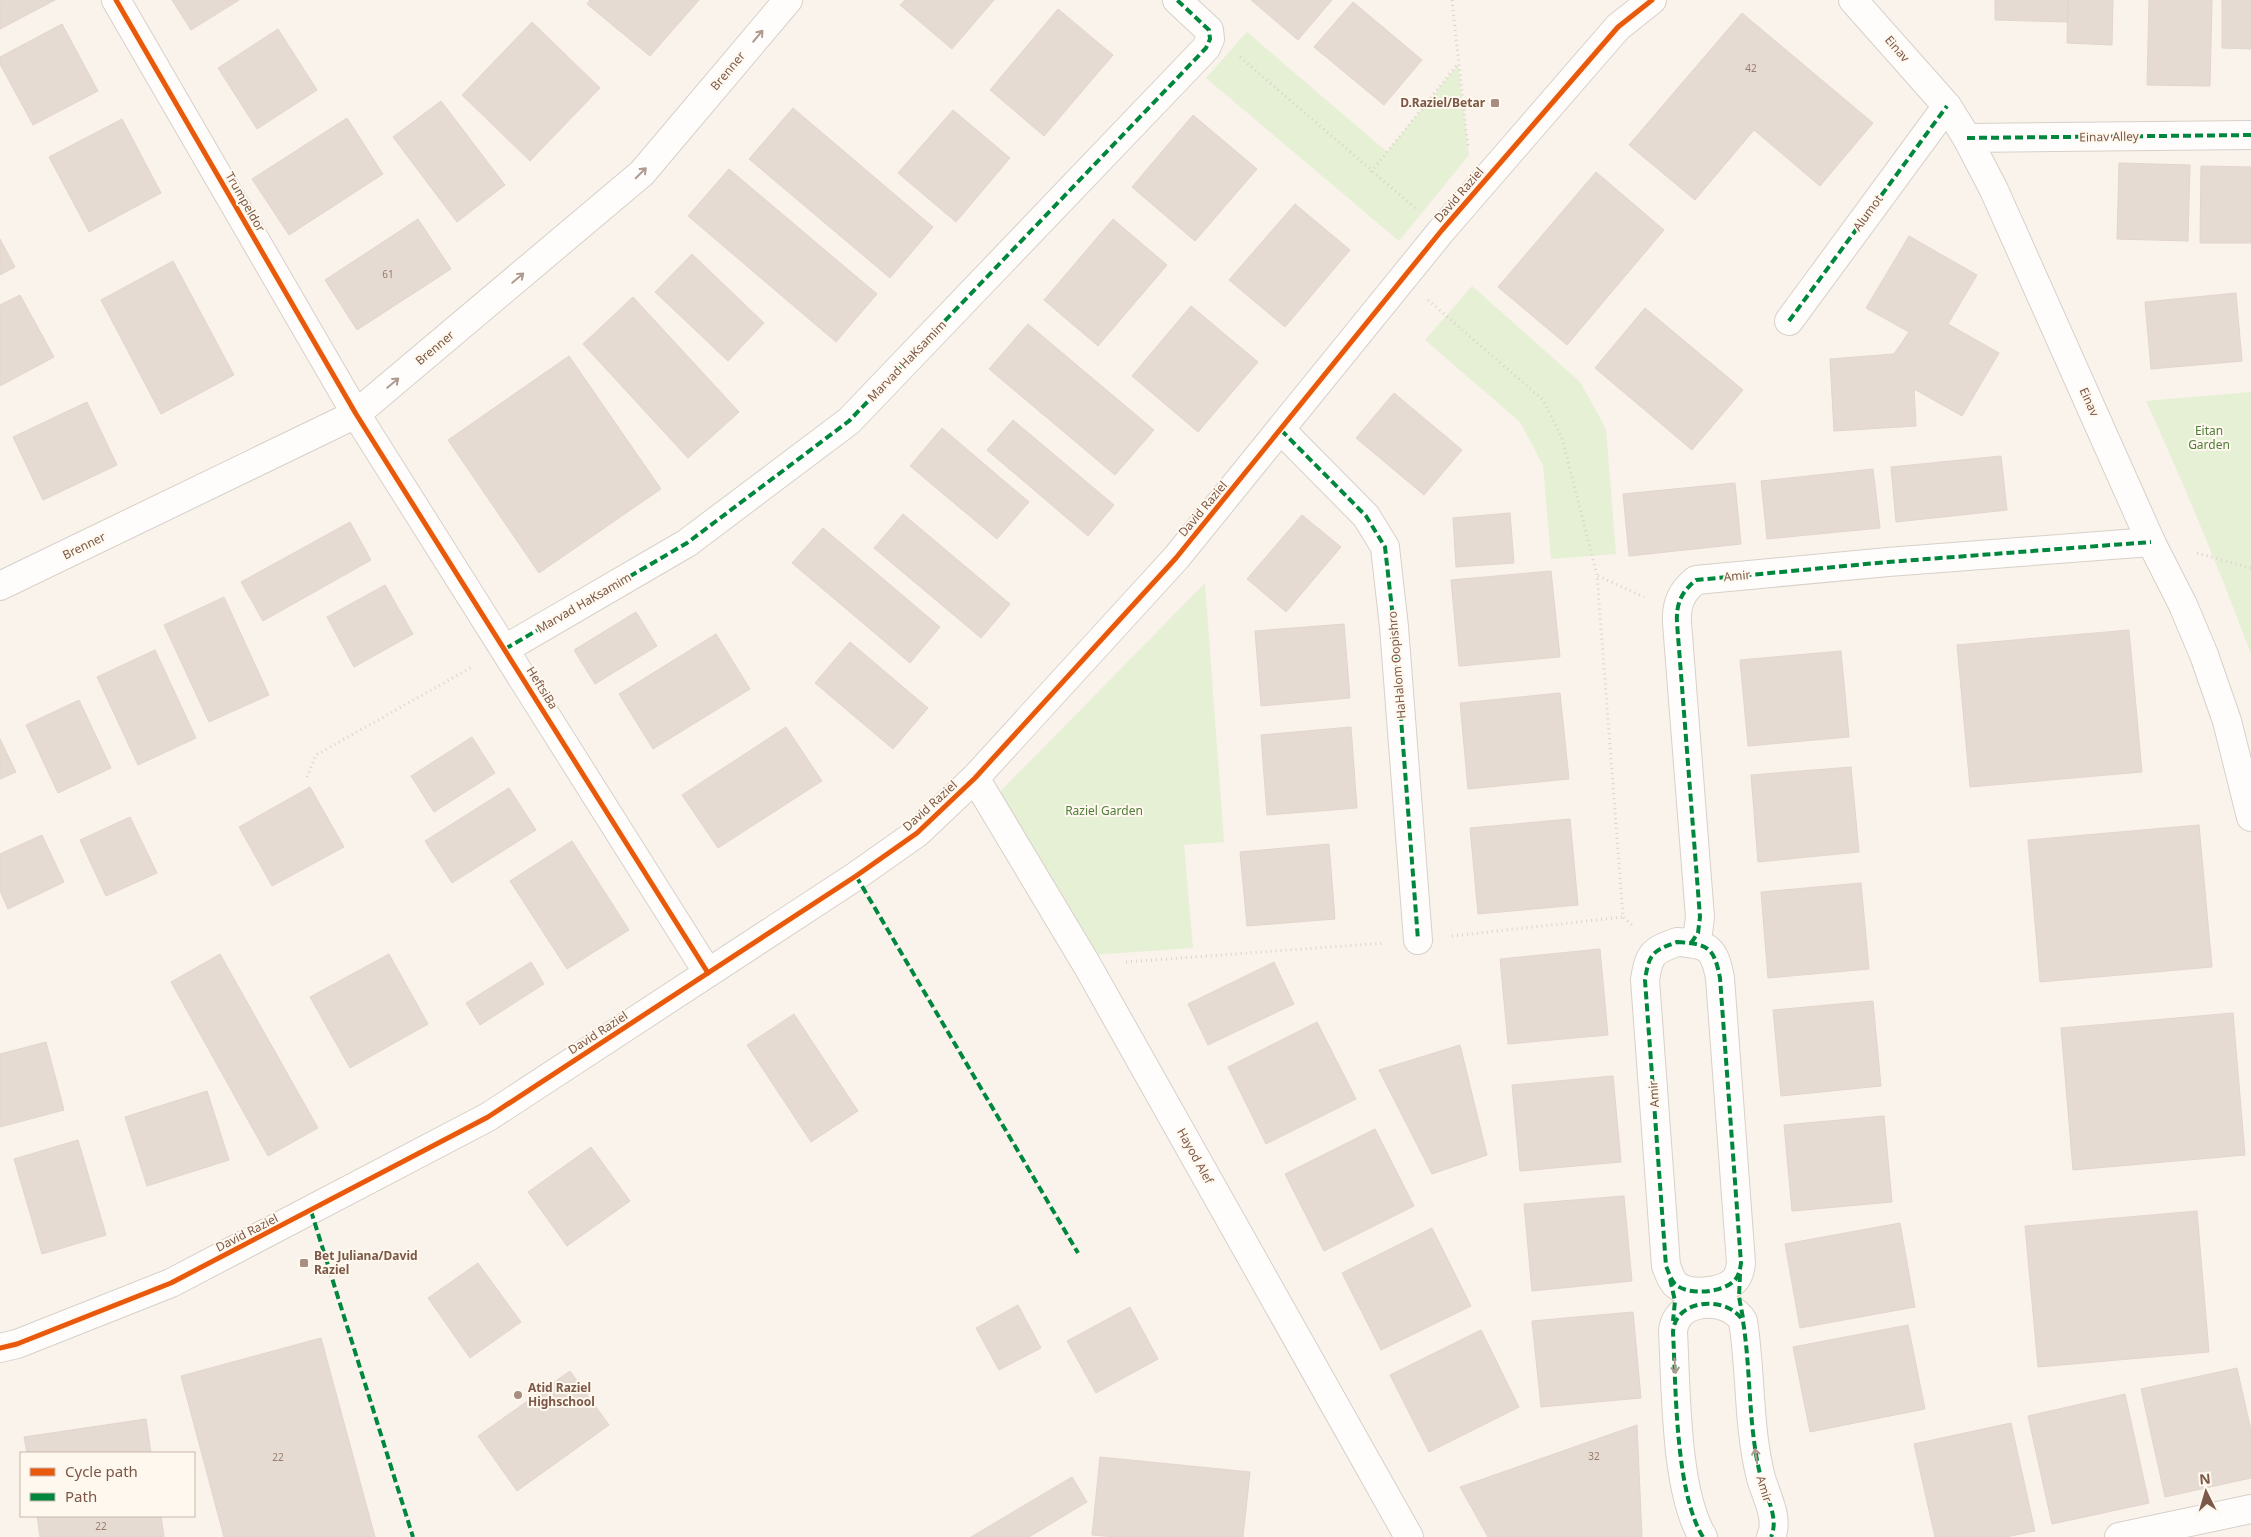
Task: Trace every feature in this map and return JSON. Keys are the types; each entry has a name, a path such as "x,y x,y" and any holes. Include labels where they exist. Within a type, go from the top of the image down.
{"street":[{"name":"Trumpeldor","path":"116,0 356,414"},
{"name":"Brenner","path":"0,586 356,414 642,173 788,0"},
{"path":"1177,0 1209,30"},
{"name":"David Raziel","path":"1618,27 1631,0"},
{"name":"David Raziel","path":"0,1348 17,1344 171,1283 488,1117 917,833 976,778 1169,565 1281,430 1442,230 1618,27 1652,0"},
{"name":"Einav","path":"1861,6 1947,106 1967,138 1994,190 2151,542 2183,605 2204,655 2226,721 2251,817"},
{"name":"Marvad HaKsamim","path":"505,649 687,543 849,421 1206,48 1210,39 1209,30"},
{"name":"Alumot","path":"1789,321 1947,106"},
{"name":"Einav Alley","path":"1967,138 2251,135"},
{"name":"HeftsiBa","path":"356,414 708,973"},
{"name":"HaHalom Oopishro","path":"1281,430 1366,516 1385,547 1394,628 1418,940"},
{"name":"Amir","path":"1772,1537 1774,1521 1762,1482 1754,1443 1744,1321 1739,1297 1740,1271 1720,978 1716,958 1704,947 1691,943 1698,932 1700,917 1676,612 1685,589 1696,580 1888,562 2151,542"},
{"name":"Hayod Alef","path":"976,778 1087,965 1409,1537"},
{"path":"1658,949 1677,942 1691,943"},
{"name":"Amir","path":"1658,949 1648,960 1645,980 1666,1266 1675,1301 1673,1325 1681,1449 1690,1509 1703,1537"},
{"path":"1670,1277 1677,1285 1690,1290 1706,1291 1723,1287 1734,1281 1740,1271"},
{"path":"1673,1325 1678,1315 1690,1307 1706,1303 1726,1305 1738,1312 1744,1321"},
{"path":"2119,1537 2251,1509"}],"path":[{"path":"1452,0 1469,155"},
{"path":"1209,30 1371,172 1442,230"},
{"path":"1371,172 1458,65"},
{"path":"1404,278 1543,400 1562,438 1597,575 1623,917 1658,949"},
{"path":"2197,553 2251,568"},
{"path":"1597,575 1676,612"},
{"path":"307,777 316,755 505,649"},
{"path":"1087,965 1189,958"}],"green space":[{"path":"1247,32 1387,152 1458,65 1469,155 1399,241 1206,78"},
{"path":"1472,286 1580,382 1606,429 1616,554 1551,559 1543,465 1520,422 1425,340"},
{"name":"Eitan Garden","path":"2251,392 2251,654 2201,526 2146,401"},
{"name":"Raziel Garden","path":"1205,583 1224,842 1184,845 1193,948 1091,955 994,798"}],"building":[{"path":"0,0 55,0 0,29"},
{"path":"172,0 239,0 191,30"},
{"path":"590,0 699,0 650,56 587,4"},
{"path":"905,0 994,0 952,49 900,5"},
{"path":"1251,0 1332,0 1298,40"},
{"path":"1995,0 2068,0 2067,22 1995,20"},
{"path":"2068,0 2113,0 2112,45 2067,43"},
{"path":"2149,0 2212,0 2210,86 2147,85"},
{"path":"2222,0 2251,0 2251,49 2222,48"},
{"path":"1353,2 1422,60 1384,105 1314,47"},
{"path":"1058,9 1113,55 1044,136 990,90"},
{"path":"1742,13 1873,123 1820,186 1754,130 1695,200 1629,145"},
{"path":"532,22 600,88 530,161 462,95"},
{"path":"62,24 98,91 33,125 0,64 0,57"},
{"path":"278,29 317,90 257,129 218,68"},
{"path":"441,101 505,185 457,222 393,137"},
{"path":"793,108 933,227 890,278 749,159"},
{"path":"953,110 1010,158 956,222 898,173"},
{"path":"1193,115 1257,169 1195,241 1132,187"},
{"path":"347,118 383,174 289,235 252,179"},
{"path":"122,119 161,193 89,232 49,157"},
{"path":"2119,163 2190,165 2188,241 2117,239"},
{"path":"2201,166 2251,167 2251,243 2200,243"},
{"path":"729,169 877,294 836,342 688,216"},
{"path":"1596,172 1664,230 1567,345 1498,287"},
{"path":"1295,204 1350,250 1285,327 1229,280"},
{"path":"418,219 451,269 357,330 325,280"},
{"path":"1113,219 1167,265 1098,346 1044,300"},
{"path":"1909,236 1977,275 1948,324 1999,353 1962,416 1914,389 1916,426 1834,431 1830,359 1894,354 1909,332 1866,308"},
{"path":"0,239 15,267 0,275"},
{"path":"692,254 764,323 728,361 655,292"},
{"path":"173,261 234,375 161,414 101,300"},
{"path":"2236,293 2242,361 2151,369 2145,302"},
{"path":"20,295 54,357 0,386 0,305"},
{"path":"633,297 739,412 688,458 583,344"},
{"path":"1191,306 1258,362 1198,432 1132,376"},
{"path":"1645,308 1743,390 1692,450 1595,368"},
{"path":"1028,324 1154,430 1115,475 989,369"},
{"path":"569,356 661,489 539,573 448,440"},
{"path":"1394,393 1462,450 1424,495 1356,438"},
{"path":"87,402 117,465 43,500 13,437"},
{"path":"1013,420 1114,505 1088,536 987,450"},
{"path":"942,428 1029,502 997,539 910,466"},
{"path":"2001,456 2007,510 1896,522 1891,467"},
{"path":"1873,469 1880,528 1767,539 1761,481"},
{"path":"1735,483 1741,544 1629,556 1623,494"},
{"path":"1510,513 1514,563 1456,567 1453,518"},
{"path":"903,514 1010,604 981,638 874,548"},
{"path":"1302,515 1341,547 1286,612 1247,579"},
{"path":"350,522 371,560 263,621 241,582"},
{"path":"823,528 940,627 910,663 792,563"},
{"path":"1551,571 1560,657 1459,666 1451,580"},
{"path":"385,585 413,634 354,667 327,617"},
{"path":"224,597 269,695 209,722 164,625"},
{"path":"636,612 657,646 595,684 574,650"},
{"path":"1344,624 1350,698 1261,706 1255,631"},
{"path":"2129,630 2142,772 1970,787 1957,645"},
{"path":"716,634 750,689 653,749 619,694"},
{"path":"850,642 928,708 893,749 815,683"},
{"path":"155,650 196,738 138,765 97,677"},
{"path":"1841,651 1849,737 1748,746 1740,660"},
{"path":"1560,693 1569,779 1468,789 1460,703"},
{"path":"79,700 111,768 58,793 26,725"},
{"path":"786,727 822,781 718,848 682,795"},
{"path":"1351,727 1357,808 1267,815 1261,735"},
{"path":"472,737 495,773 434,812 411,776"},
{"path":"0,739 16,772 0,779"},
{"path":"1851,767 1859,852 1758,862 1751,775"},
{"path":"310,787 344,847 272,886 239,827"},
{"path":"509,788 536,830 452,883 425,841"},
{"path":"130,817 157,873 106,896 80,840"},
{"path":"1570,819 1578,905 1478,914 1470,828"},
{"path":"2199,825 2212,967 2040,982 2028,840"},
{"path":"42,835 64,882 8,909 0,891 0,854"},
{"path":"572,841 629,930 567,969 510,881"},
{"path":"1329,844 1335,919 1247,926 1240,852"},
{"path":"1861,883 1869,969 1768,978 1761,892"},
{"path":"1600,949 1608,1035 1508,1044 1500,959"},
{"path":"220,954 318,1128 268,1156 171,982"},
{"path":"389,954 428,1024 350,1068 310,997"},
{"path":"531,962 544,984 480,1025 466,1003"},
{"path":"1274,962 1294,1004 1208,1045 1188,1004"},
{"path":"1873,1001 1881,1086 1781,1096 1773,1010"},
{"path":"2233,1013 2245,1155 2073,1170 2061,1028"},
{"path":"794,1014 858,1111 811,1142 747,1045"},
{"path":"1317,1022 1356,1099 1266,1144 1228,1067"},
{"path":"46,1042 64,1110 0,1127 0,1054"},
{"path":"1460,1045 1487,1155 1432,1174 1379,1070"},
{"path":"1613,1076 1621,1162 1520,1171 1512,1085"},
{"path":"207,1091 229,1160 147,1186 125,1117"},
{"path":"1884,1116 1892,1202 1792,1211 1784,1125"},
{"path":"1375,1129 1414,1206 1324,1251 1285,1174"},
{"path":"78,1140 106,1235 42,1254 14,1159"},
{"path":"591,1147 630,1201 567,1246 528,1192"},
{"path":"1624,1196 1632,1281 1532,1291 1524,1204"},
{"path":"2197,1211 2209,1352 2038,1367 2025,1226"},
{"path":"1900,1223 1915,1307 1800,1328 1785,1244"},
{"path":"1432,1228 1471,1306 1381,1350 1342,1273"},
{"path":"478,1263 521,1322 470,1358 428,1298"},
{"path":"1018,1305 1041,1348 999,1370 976,1328"},
{"path":"1130,1307 1158,1359 1096,1393 1067,1341"},
{"path":"1633,1312 1641,1398 1541,1407 1532,1321"},
{"path":"1908,1325 1925,1409 1810,1432 1793,1347"},
{"path":"1481,1330 1519,1407 1429,1452 1390,1375"},
{"path":"321,1338 375,1537 224,1537 181,1376"},
{"path":"2237,1368 2251,1430 2251,1478 2165,1497 2141,1389"},
{"path":"570,1371 609,1425 517,1491 478,1436"},
{"path":"2125,1394 2149,1503 2052,1524 2028,1416"},
{"path":"146,1419 151,1452 27,1452 24,1437"},
{"path":"2011,1423 2035,1531 2006,1537 1935,1537 1914,1444"},
{"path":"1637,1425 1642,1537 1488,1537 1460,1487"},
{"path":"1100,1457 1250,1472 1243,1537 1115,1537 1092,1535"},
{"path":"1072,1477 1087,1502 1029,1537 971,1537"},
{"path":"37,1517 161,1517 164,1537 40,1537"}],"marked path":[{"path":"505,649 687,543 849,421 1206,48 1210,39 1209,30 1177,0"},
{"path":"1789,321 1947,106"},
{"path":"1967,138 2251,135"},
{"path":"1281,430 1366,516 1385,547 1394,627 1418,940"},
{"path":"1691,943 1698,933 1700,917 1677,616 1680,599 1696,580 1888,562 2151,542"},
{"path":"856,876 1078,1253"},
{"path":"1677,942 1696,944 1708,949 1715,960 1720,978 1741,1263 1740,1270 1734,1281 1721,1288 1704,1292 1688,1290 1675,1284 1666,1266 1645,980 1648,964 1653,955 1662,948 1677,942"},
{"path":"311,1211 413,1537"},
{"path":"1740,1274 1739,1297 1743,1318"},
{"path":"1670,1279 1675,1301 1673,1321"},
{"path":"1703,1537 1687,1494 1682,1467 1676,1409 1673,1332 1676,1321 1683,1312 1703,1304 1715,1304 1726,1307 1736,1313 1743,1321 1753,1436 1760,1474 1773,1513 1774,1521 1771,1537"}],"cycle path":[{"path":"116,0 356,414 708,973"},
{"path":"0,1348 17,1344 171,1283 488,1117 856,876 917,833 975,778 1176,558 1442,230 1618,27 1652,0"}],"place":[{"name":"D.Raziel/Betar","path":"1495,103"},
{"name":"Bet Juliana/David Raziel","path":"304,1263"},
{"name":"Atid Raziel Highschool","path":"518,1395"}]}
